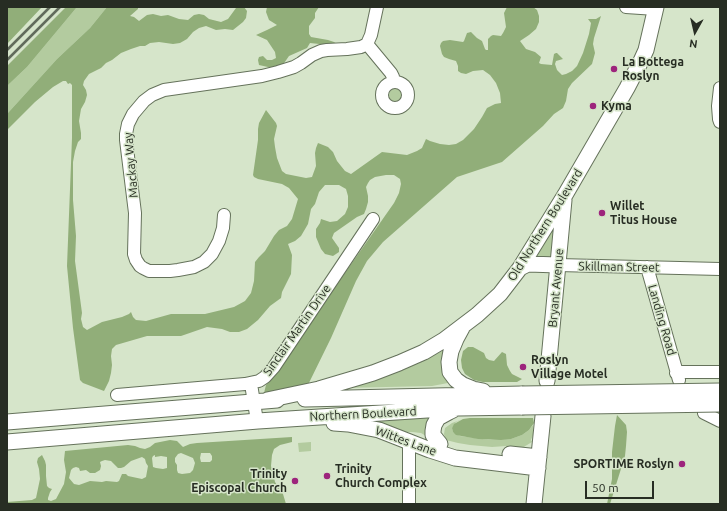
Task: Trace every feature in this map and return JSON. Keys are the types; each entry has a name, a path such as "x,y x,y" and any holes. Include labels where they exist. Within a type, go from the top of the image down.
{"main road":[{"name":"Old Northern Boulevard","path":"261,401 320,389 373,373 399,363 424,352 444,340 489,305 500,294 520,268 565,195 627,88 641,62 649,39 656,8"},
{"name":"Bryant Avenue","path":"547,381 565,195"},
{"name":"Skillman Street","path":"520,268 525,264 558,265"},
{"path":"463,326 453,345 449,358 449,366 453,377 463,385 473,389 493,392 522,401"},
{"name":"Northern Boulevard","path":"7,442 257,421 458,408 522,401 720,391"},
{"name":"Northern Boulevard","path":"7,422 261,401 327,398 720,404"},
{"path":"435,447 436,439 433,431 434,425 438,418 458,408"},
{"path":"534,504 544,416"},
{"name":"Wittes Lane","path":"273,420 348,424 379,430 409,442"},
{"path":"409,442 418,438 435,447 471,450 539,463"}],"street":[{"path":"377,7 371,35 367,44 393,77 393,81"},
{"path":"626,7 656,8"},
{"name":"Mackay Way","path":"224,215 223,228 219,241 212,254 204,262 194,267 170,271 149,271 140,266 134,254 136,212 126,134 130,119 137,109 144,101 164,90 262,76 278,72 301,63 316,52 347,49 367,44"},
{"path":"720,88 718,106 720,122"},
{"name":"Sinclair Martin Drive","path":"117,395 251,384 265,377 274,367 373,219"},
{"name":"Skillman Street","path":"558,265 720,269"},
{"name":"Landing Road","path":"647,267 678,376 682,372 720,372"},
{"path":"251,384 261,401 257,421"},
{"path":"704,413 720,421"},
{"path":"409,442 409,504"},
{"path":"409,462 411,457 416,452 435,447"}],"green space":[{"path":"7,7 42,7 7,44"},
{"path":"66,7 77,7 27,67 7,86 7,66"},
{"path":"77,7 107,7 90,28 57,59 7,114 7,86 27,67"},
{"path":"107,7 138,7 138,9 130,16 139,21 147,15 153,14 161,16 168,15 179,19 188,20 194,15 199,14 204,15 209,19 221,22 228,19 238,7 244,7 247,11 246,18 233,30 216,30 206,26 199,28 180,43 150,43 145,46 131,49 121,53 101,68 89,74 84,81 83,85 87,95 81,109 79,121 81,139 78,142 73,162 73,200 76,236 75,261 82,313 81,319 83,327 87,330 102,322 122,317 131,312 136,320 146,321 171,314 205,314 234,307 245,301 251,293 254,281 255,262 265,251 279,230 287,226 292,219 298,199 289,188 282,184 258,179 253,175 259,123 266,110 277,126 274,139 277,158 282,171 286,174 306,178 312,177 316,166 315,153 318,143 328,147 345,171 351,174 382,152 407,155 417,151 422,148 426,139 440,144 456,144 463,140 474,129 487,108 501,103 500,93 496,83 490,75 483,70 473,71 466,74 458,71 456,61 444,57 442,54 440,46 443,41 450,40 463,42 467,33 471,32 482,41 485,49 488,50 488,39 493,35 501,36 506,27 504,13 507,7 533,7 537,10 539,22 536,29 520,41 526,49 535,52 541,57 539,63 541,64 552,65 554,54 557,53 563,59 556,61 555,64 557,70 562,75 572,71 577,66 589,34 591,23 588,19 596,19 601,16 594,38 593,44 595,53 592,64 572,83 568,89 563,108 554,114 543,126 502,162 457,177 383,242 367,261 356,281 331,338 304,393 266,398 264,393 266,385 394,203 399,193 401,184 400,179 394,175 386,175 375,177 370,180 366,187 368,202 364,214 357,217 334,233 332,238 339,248 339,252 333,256 325,254 321,249 316,237 316,229 321,219 330,222 337,221 345,214 348,207 348,196 346,189 339,185 325,185 319,192 315,204 311,209 308,224 301,236 288,244 292,255 291,274 282,292 281,298 270,306 258,320 247,329 239,332 230,332 222,329 207,327 181,336 147,336 116,345 112,349 111,373 104,391 83,383 80,380 67,266 72,138 72,85 70,83 68,84 66,81 63,81 53,87 35,102 7,130 7,114 57,59 90,28"},
{"path":"267,7 319,7 315,13 315,18 309,26 309,34 311,37 328,40 337,44 329,45 310,43 307,48 289,56 282,66 277,69 259,65 259,57 263,56 267,60 276,58 275,52 267,40 256,35 277,25 269,20 266,12"},
{"path":"396,88 401,90 403,95 401,100 396,102 391,100 389,95 391,90"},
{"path":"565,195 558,265 531,263"},
{"path":"468,347 473,347 484,353 486,358 489,360 494,361 502,352 506,354 507,365 510,371 512,374 522,379 517,382 483,382 474,380 465,374 462,368 461,360 463,351"},
{"path":"446,349 448,383 432,386 341,388 372,381 395,373"},
{"path":"617,415 626,425 627,432 625,456 610,504 607,504 612,479 612,452"},
{"path":"431,416 426,436 421,433 404,432 361,422"},
{"path":"533,418 534,423 529,430 522,435 511,439 478,439 456,435 453,432 452,428 454,424 463,419"},
{"path":"463,419 456,422 452,428 453,432 460,436 490,440 511,439 522,435 533,425 532,442 522,448 506,449 506,446 492,447 470,445 446,440 444,434 445,428 452,423"},
{"path":"292,437 292,442 280,445 274,449 271,466 275,482 283,494 286,504 7,504 7,502 32,500 36,498 40,479 37,462 38,458 42,455 46,465 47,486 52,489 48,498 48,500 51,501 56,499 64,484 66,472 64,460 65,451 128,445 145,449 155,443 170,440 177,441 183,447 197,443","holes":["181,453 193,458 195,463 193,470 190,473 178,473 175,462 175,458","201,453 210,453 212,456 212,460 210,462 201,462","153,456 167,457 167,468 163,469 153,467","142,457 145,459 148,466 146,477 142,479 122,474 117,482 90,481 79,485 74,484 69,478 71,470 76,467 79,468 80,471 86,470 90,473 95,473 100,470 100,462 102,461 111,461 118,468 124,467 131,461"]},
{"path":"311,442 311,451 299,452 298,443"}],"railway":[{"path":"7,50 50,7"},
{"path":"7,60 60,7"}],"place":[{"name":"La Bottega Roslyn","path":"614,69"},
{"name":"Kyma","path":"593,106"},
{"name":"Willet Titus House","path":"602,213"},
{"name":"Roslyn Village Motel","path":"523,367"},
{"name":"SPORTIME Roslyn","path":"682,464"},
{"name":"Trinity Church Complex","path":"327,476"},
{"name":"Trinity Episcopal Church","path":"295,481"}]}
